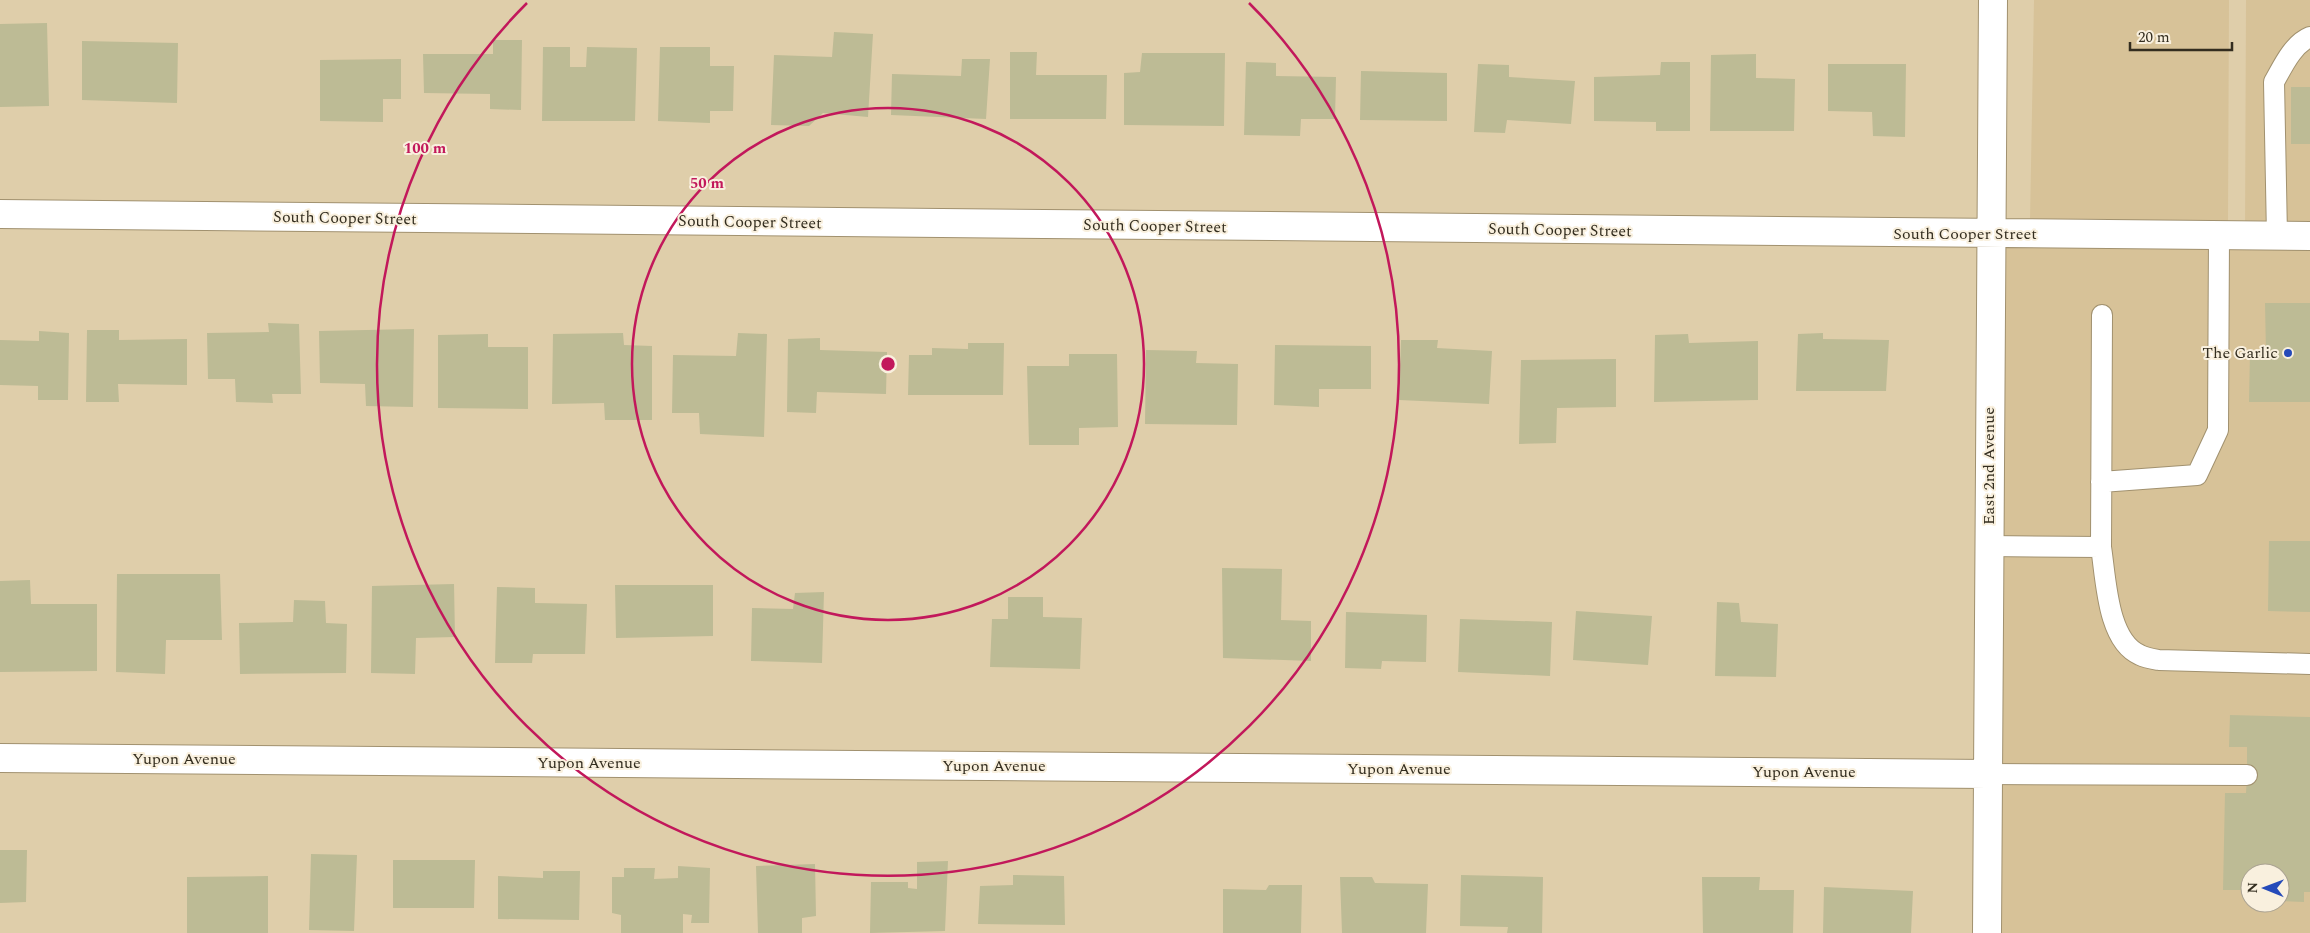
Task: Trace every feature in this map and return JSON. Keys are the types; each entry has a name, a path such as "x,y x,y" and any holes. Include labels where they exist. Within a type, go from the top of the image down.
{"street":[{"name":"East 2nd Avenue","path":"1986,933 1993,0"},
{"name":"South Cooper Street","path":"0,214 1990,235 2310,236"},
{"name":"Yupon Avenue","path":"0,758 1987,774"}],"lane":[{"path":"2277,236 2274,82 2282,66 2302,40 2310,37"},
{"path":"2101,482 2197,474 2218,430 2219,236"},
{"path":"2102,316 2101,547 2111,614 2118,636 2139,655 2159,660 2310,664"},
{"path":"1988,546 2101,547"},
{"path":"1987,774 2247,775"}],"shaded area":[{"path":"2034,0 2229,0 2228,221 2030,221"},
{"path":"2246,0 2310,0 2310,933 1987,933 1990,235 2245,236"}],"building":[{"path":"47,23 49,106 0,107 0,24"},
{"path":"834,32 873,34 868,117 823,113 809,126 771,125 774,55 832,57"},
{"path":"493,40 522,40 521,110 490,109 490,94 424,93 423,54 493,54"},
{"path":"82,41 178,43 177,103 82,100"},
{"path":"543,47 570,47 570,67 586,67 587,47 637,48 635,121 542,121"},
{"path":"660,47 710,47 710,66 734,66 733,111 710,111 710,123 658,121"},
{"path":"1010,52 1037,52 1036,75 1107,75 1106,119 1010,119"},
{"path":"1142,53 1225,53 1224,126 1124,125 1124,73 1140,72"},
{"path":"1756,54 1756,78 1795,79 1794,131 1710,131 1711,55"},
{"path":"401,59 401,99 383,99 383,122 320,121 320,60"},
{"path":"962,59 990,59 986,119 891,115 892,74 961,76"},
{"path":"1246,62 1276,63 1276,76 1336,77 1335,119 1301,119 1300,136 1244,135"},
{"path":"1661,62 1690,62 1690,131 1656,131 1656,122 1594,121 1594,77 1660,75"},
{"path":"1478,64 1509,65 1509,77 1575,81 1571,124 1507,120 1505,133 1474,132"},
{"path":"1828,64 1906,64 1905,137 1873,136 1872,112 1828,111"},
{"path":"1361,71 1447,73 1447,121 1360,120"},
{"path":"2291,87 2310,87 2310,144 2291,144"},
{"name":"The Garlic","path":"2265,303 2310,303 2310,402 2249,402 2250,352 2266,353"},
{"path":"268,323 299,324 301,394 272,394 273,403 236,402 235,379 208,379 207,333 269,332"},
{"path":"414,329 413,407 366,406 365,384 320,383 319,331"},
{"path":"87,330 119,330 119,340 187,339 187,385 118,384 119,402 86,402"},
{"path":"39,331 69,333 68,400 38,400 38,386 0,385 0,340 39,341"},
{"path":"623,333 624,345 652,346 652,420 605,420 604,403 552,404 553,334"},
{"path":"738,333 767,334 764,437 700,434 699,413 672,413 673,355 736,356"},
{"path":"1823,333 1823,339 1889,340 1886,391 1796,391 1798,334"},
{"path":"488,334 488,347 528,347 528,409 438,408 438,335"},
{"path":"1688,334 1689,343 1758,341 1758,400 1654,402 1655,335"},
{"path":"820,338 820,350 887,352 886,394 817,392 816,413 787,412 788,339"},
{"path":"1401,340 1438,340 1437,348 1492,351 1489,404 1399,400"},
{"path":"968,343 1004,343 1003,395 908,395 909,355 932,355 932,348 968,349"},
{"path":"1275,345 1371,346 1371,389 1319,389 1319,407 1274,405"},
{"path":"1146,350 1197,351 1196,363 1238,364 1237,425 1145,424"},
{"path":"1069,354 1117,354 1118,427 1079,428 1079,445 1029,445 1027,366 1069,366"},
{"path":"1616,359 1616,407 1557,408 1556,443 1519,444 1521,360"},
{"path":"2269,541 2310,541 2310,612 2268,611"},
{"path":"1222,568 1282,569 1281,620 1311,621 1311,661 1223,658"},
{"path":"117,574 220,574 222,640 166,640 165,674 116,672"},
{"path":"30,580 31,604 97,604 97,671 0,672 0,581"},
{"path":"454,584 455,637 416,638 415,674 371,673 372,586"},
{"path":"615,585 713,585 713,636 616,638"},
{"path":"497,587 535,588 535,603 587,604 585,654 533,654 532,663 495,663"},
{"path":"824,592 822,663 751,661 752,608 793,609 795,593"},
{"path":"1008,597 1043,597 1043,617 1082,618 1080,669 990,667 992,619 1008,619"},
{"path":"294,600 325,601 326,623 347,624 346,673 240,674 239,623 293,622"},
{"path":"1717,602 1739,603 1741,622 1778,624 1776,677 1715,676"},
{"path":"1576,611 1652,616 1648,665 1573,660"},
{"path":"1346,612 1427,615 1426,662 1382,661 1381,669 1345,668"},
{"path":"1460,619 1552,622 1550,676 1458,672"},
{"path":"2230,715 2310,717 2310,892 2304,892 2304,902 2290,901 2290,863 2240,863 2240,890 2223,890 2225,793 2246,793 2247,775 2247,747 2229,747"},
{"path":"0,850 27,850 26,902 0,903"},
{"path":"311,854 357,855 354,931 309,930"},
{"path":"393,860 475,860 474,908 393,908"},
{"path":"948,861 945,931 870,933 871,882 908,882 908,888 917,889 917,862"},
{"path":"815,864 816,916 802,918 802,933 758,933 756,866"},
{"path":"678,866 710,868 709,923 691,923 692,915 683,914 683,933 621,933 621,915 612,913 612,877 624,877 624,868 655,868 654,879 678,878"},
{"path":"543,871 580,871 579,920 498,919 498,876 543,878"},
{"path":"1013,875 1064,876 1065,925 978,924 980,886 1013,885"},
{"path":"1461,875 1543,877 1542,933 1507,933 1508,927 1460,926"},
{"path":"268,876 268,933 187,933 187,877"},
{"path":"1340,877 1372,877 1375,883 1428,884 1426,933 1342,933"},
{"path":"1702,877 1760,877 1759,890 1794,890 1793,933 1703,933"},
{"path":"1269,885 1302,885 1301,933 1223,933 1223,889 1266,890"},
{"path":"1824,887 1913,891 1911,933 1823,933"}],"place":[{"name":"The Garlic","path":"2288,353"}]}
